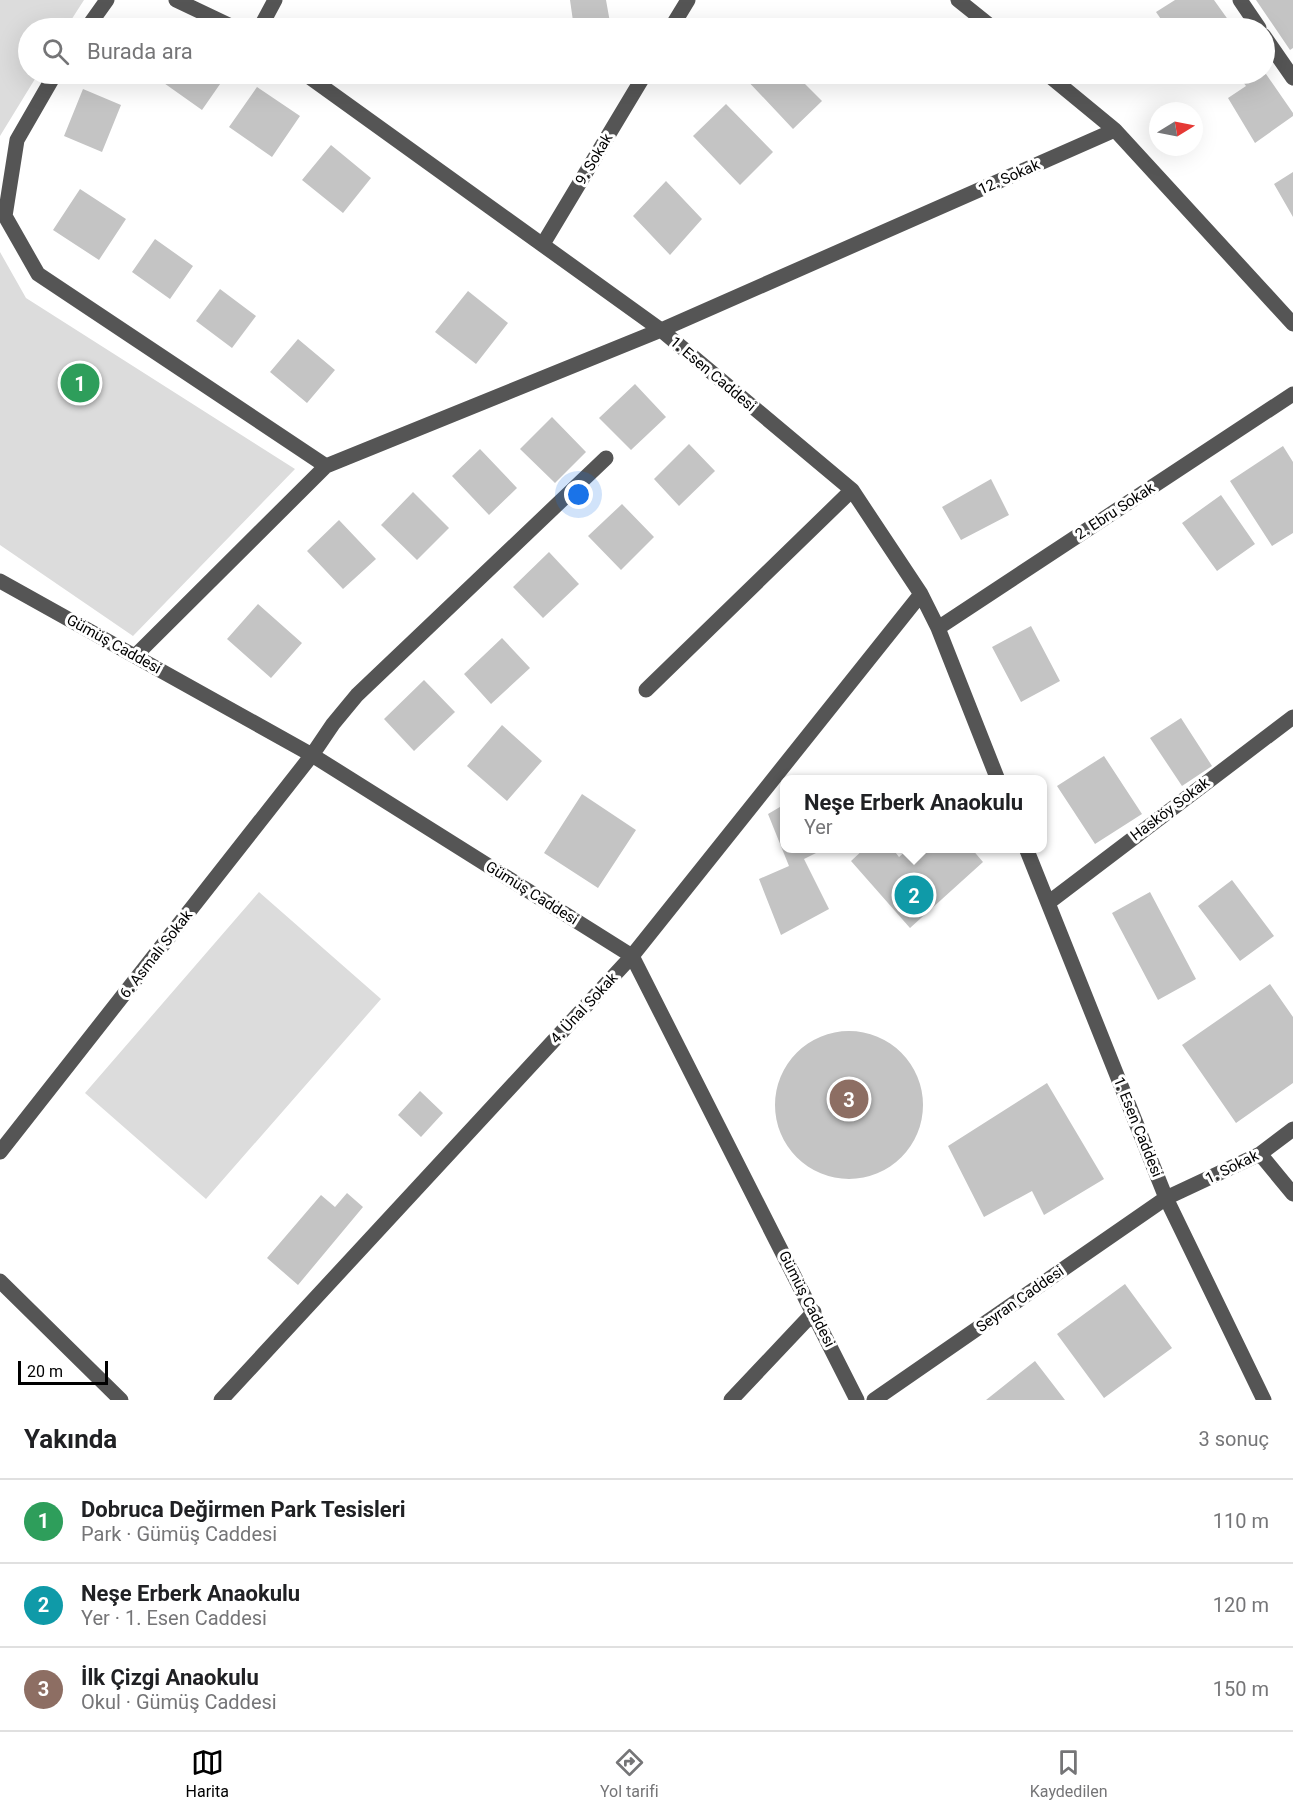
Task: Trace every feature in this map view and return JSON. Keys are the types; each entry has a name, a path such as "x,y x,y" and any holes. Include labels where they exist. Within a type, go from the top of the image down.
{"street":[{"path":"94,18 107,0"},
{"path":"176,0 215,18"},
{"path":"265,18 275,0"},
{"path":"677,18 688,0"},
{"path":"958,0 980,18"},
{"path":"1240,0 1252,18"},
{"path":"1275,50 1291,70"},
{"path":"49,84 16,140 4,216 38,274 326,466 135,656"},
{"name":"1. Esen Caddesi","path":"319,84 661,330 852,490 921,594 938,628 996,775"},
{"name":"9. Sokak","path":"543,244 639,84"},
{"path":"1059,84 1115,130 1293,324"},
{"name":"12. Sokak","path":"326,466 661,330 1115,130"},
{"name":"2. Ebru Sokak","path":"938,628 1293,394"},
{"name":"6. Asmalı Sokak","path":"0,1152 312,755 333,724 364,688 606,458"},
{"path":"646,690 852,490"},
{"name":"Gümüş Caddesi","path":"0,581 312,755 632,956 857,1400"},
{"name":"4. Ünal Sokak","path":"221,1400 632,956 921,594"},
{"name":"Hasköy Sokak","path":"1048,903 1293,717"},
{"name":"1. Esen Caddesi","path":"1028,853 1166,1198 1264,1400"},
{"name":"1. Sokak","path":"1166,1198 1260,1154 1293,1129"},
{"path":"1260,1154 1293,1194"},
{"name":"Seyran Caddesi","path":"874,1400 1166,1198"},
{"path":"0,1281 121,1400"},
{"path":"731,1400 814,1312"}],"shaded area":[{"path":"0,0 84,0 72,18 18,18 18,84 32,84 0,136"},
{"path":"0,252 26,298 295,469 133,636 0,545"},
{"path":"259,892 381,999 206,1199 85,1093"}],"building":[{"path":"570,0 606,0 609,18 573,18"},
{"path":"1175,0 1214,0 1227,18 1160,18 1156,12"},
{"path":"1256,0 1293,0 1293,48 1290,50 1275,28 1275,18 1268,18"},
{"path":"165,84 220,84 202,110"},
{"path":"751,84 805,84 822,101 793,129"},
{"path":"1244,84 1273,84 1293,113 1293,116 1255,143 1228,98 1246,86"},
{"path":"257,87 300,116 272,157 229,127"},
{"path":"83,89 121,105 102,152 64,136"},
{"path":"726,104 773,152 740,185 693,136"},
{"path":"331,145 371,178 343,213 302,180"},
{"path":"1293,172 1293,217 1274,184"},
{"path":"666,181 702,219 670,255 633,216"},
{"path":"80,189 126,219 99,260 53,230"},
{"path":"155,239 193,266 170,299 132,272"},
{"path":"220,289 256,316 232,348 196,321"},
{"path":"468,291 508,323 476,364 435,332"},
{"path":"298,339 335,370 307,403 270,372"},
{"path":"635,384 666,417 631,450 599,418"},
{"path":"552,417 586,452 555,483 520,449"},
{"path":"689,444 715,471 679,506 654,479"},
{"path":"1283,446 1293,462 1293,533 1272,546 1230,481"},
{"path":"480,449 517,488 489,515 452,476"},
{"path":"991,479 1009,515 961,540 942,507"},
{"path":"413,492 449,528 417,560 381,525"},
{"path":"1221,495 1255,544 1217,571 1182,523"},
{"path":"622,504 654,537 621,570 588,536"},
{"path":"339,520 376,559 343,589 307,551"},
{"path":"549,552 579,584 543,618 513,587"},
{"path":"258,604 302,643 271,678 227,639"},
{"path":"1031,626 1060,681 1021,702 992,647"},
{"path":"502,638 530,668 491,704 464,674"},
{"path":"424,680 455,712 414,751 384,719"},
{"path":"1181,718 1212,766 1182,786 1150,738"},
{"path":"502,725 542,761 507,801 467,766"},
{"path":"1104,756 1142,814 1095,844 1057,786"},
{"path":"582,794 636,830 598,888 544,853"},
{"path":"780,807 780,844 768,814"},
{"path":"784,853 816,853 804,859 829,909 781,935 759,879 789,866"},
{"path":"860,853 896,853 899,857 903,853 975,853 983,862 910,928 851,861"},
{"path":"1232,880 1274,936 1240,961 1198,906"},
{"path":"1150,892 1196,979 1158,1000 1112,913"},
{"path":"1270,984 1293,1017 1293,1083 1236,1123 1182,1045"},
{"path":"849,1031 863,1032 877,1037 890,1043 901,1053 911,1064 917,1077 922,1091 922,1119 917,1133 911,1146 901,1157 890,1167 877,1173 863,1178 849,1179 835,1178 821,1173 808,1167 797,1157 787,1146 781,1133 776,1119 775,1105 776,1091 781,1077 787,1064 797,1053 808,1043 821,1037 835,1032"},
{"path":"1047,1083 1104,1179 1044,1215 1032,1191 984,1217 948,1146"},
{"path":"420,1091 443,1113 421,1137 398,1115"},
{"path":"347,1193 363,1207 298,1285 267,1258 321,1195 335,1207"},
{"path":"1125,1284 1172,1348 1104,1398 1057,1334"},
{"path":"1035,1361 1065,1400 986,1400"}],"place":[{"name":"Dobruca Değirmen Park Tesisleri","path":"80,383"},
{"name":"Neşe Erberk Anaokulu","path":"914,895"},
{"name":"İlk Çizgi Anaokulu","path":"849,1099"}]}
